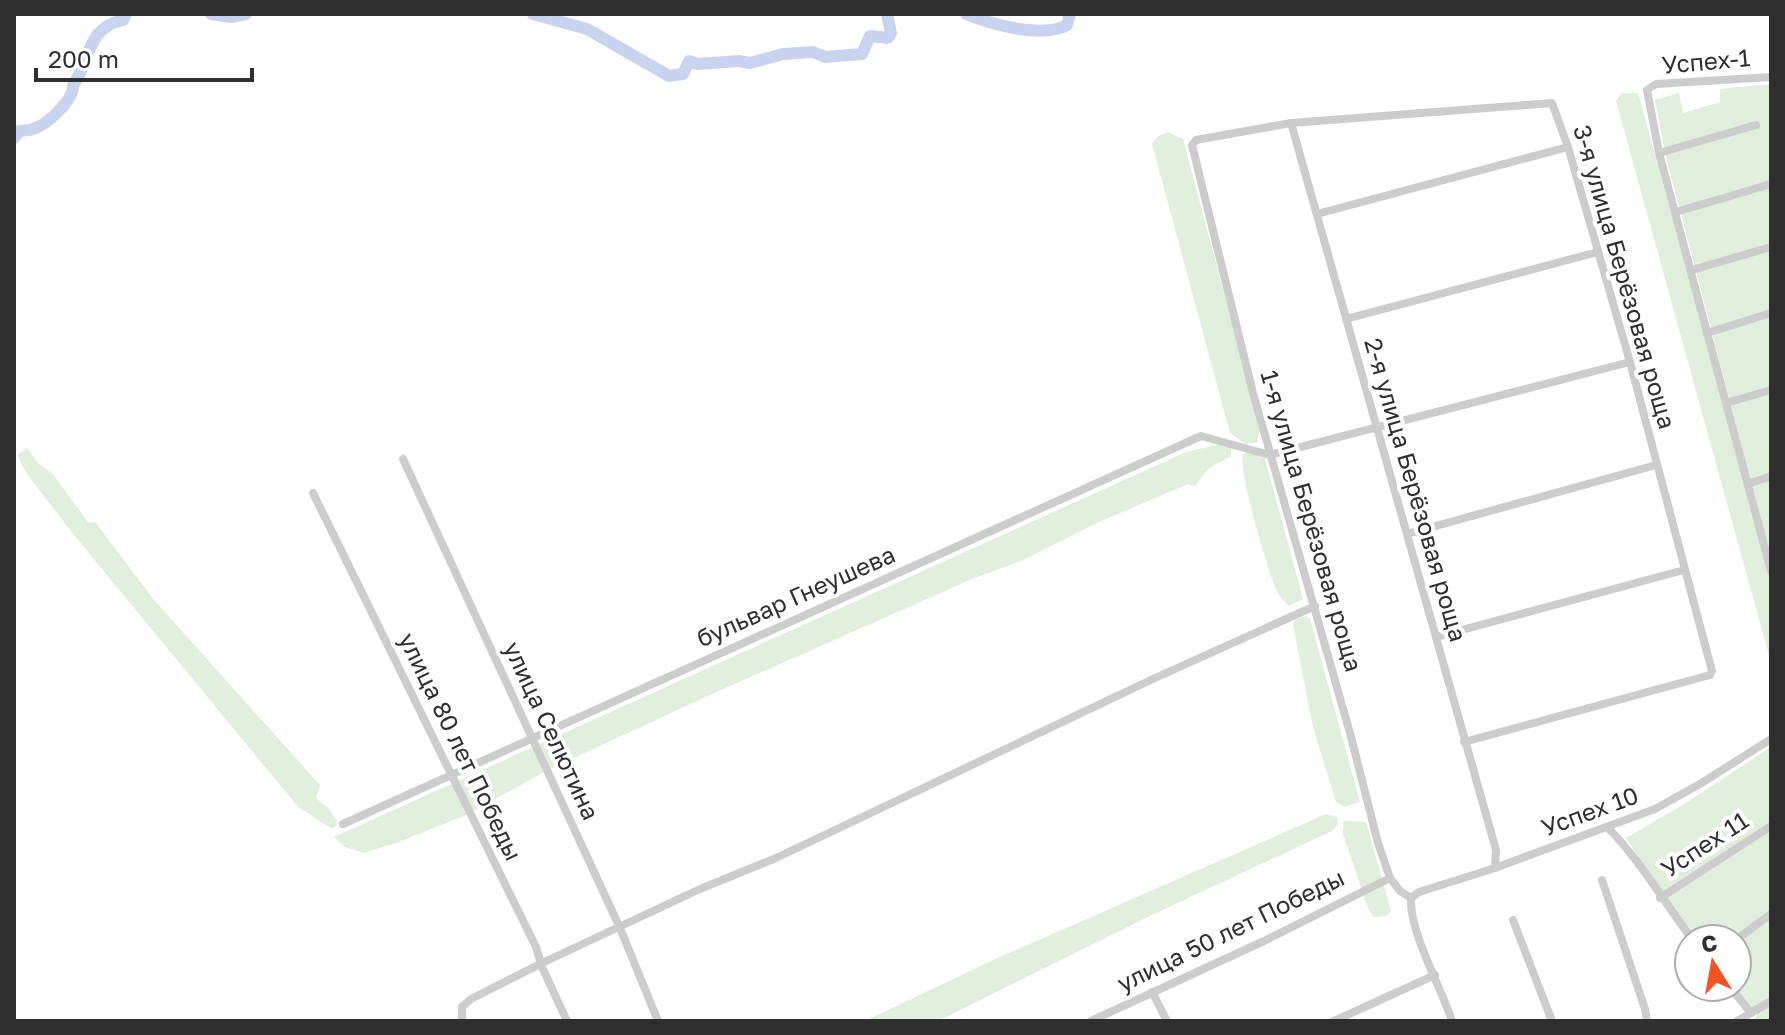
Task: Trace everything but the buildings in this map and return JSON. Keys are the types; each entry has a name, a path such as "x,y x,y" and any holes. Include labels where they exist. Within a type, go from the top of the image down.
{"street":[{"name":"Успех-1","path":"1659,153 1647,90 1656,84 1771,77"},
{"name":"3-я улица Берёзовая роща","path":"1192,145 1196,140 1291,123 1552,103 1568,147 1630,362 1712,671 1710,675 1464,742"},
{"name":"2-я улица Берёзовая роща","path":"1291,123 1496,850 1495,868"},
{"path":"1756,125 1659,153 1771,571"},
{"name":"1-я улица Берёзовая роща","path":"1192,145 1270,455 1390,878"},
{"path":"1317,214 1568,147"},
{"path":"1676,212 1771,184"},
{"path":"1692,270 1771,247"},
{"path":"1346,319 1598,252"},
{"path":"1707,333 1771,313"},
{"path":"1270,455 1630,362"},
{"path":"1726,403 1771,390"},
{"name":"бульвар Гнеушева","path":"343,824 1201,436 1270,455"},
{"name":"улица Селютина","path":"403,459 620,928 658,1021"},
{"path":"1407,534 1656,465"},
{"path":"1748,484 1771,476"},
{"name":"улица 80 лет Победы","path":"313,493 542,963 567,1021"},
{"path":"1436,637 1684,570"},
{"path":"462,1021 462,1007 471,999 542,963 700,889 776,858 1155,678 1315,606"},
{"name":"Успех 10","path":"1411,898 1419,892 1495,868 1655,809 1771,739"},
{"name":"Успех 11","path":"1660,898 1771,826"},
{"path":"1608,828 1626,846 1680,923"},
{"path":"1390,878 1400,891 1411,898 1411,908 1452,1021"},
{"name":"улица 50 лет Победы","path":"1091,1021 1264,941 1390,878"},
{"path":"1602,880 1647,1021"},
{"path":"1753,927 1771,914"},
{"path":"1513,920 1552,1021"},
{"path":"1334,1021 1435,975"},
{"path":"1152,992 1167,1021"},
{"path":"1737,1021 1771,1001"},
{"path":"1743,1003 1751,1013"}],"green space":[{"path":"1771,84 1771,558 1666,157 1655,100 1679,93 1683,113 1720,102 1720,89"},
{"path":"1622,93 1638,93 1771,577 1771,663 1616,101"},
{"path":"1168,132 1183,139 1260,428 1257,443 1246,444 1230,433 1152,144 1158,136"},
{"path":"1231,445 1231,456 1208,469 1195,486 1188,484 1099,522 1021,561 972,579 712,694 550,769 464,816 363,853 345,847 334,837 1186,452"},
{"path":"27,448 38,463 52,473 88,522 96,523 154,600 320,785 316,798 329,809 338,823 333,828 299,808 74,535 27,474 17,455"},
{"path":"1252,451 1264,455 1303,599 1289,606 1278,594 1273,582 1249,499 1242,463 1243,454"},
{"path":"1306,616 1310,619 1360,802 1344,807 1336,802 1313,727 1293,625 1295,620"},
{"path":"1771,747 1771,1021 1754,1021 1757,1015 1747,1003 1753,1003 1753,923 1684,923 1626,838"},
{"path":"1326,814 1337,817 1338,824 1332,831 1154,914 938,1021 865,1021 993,960"},
{"path":"1343,822 1366,822 1391,911 1387,916 1374,917 1368,908 1343,834"}],"waterway":[{"path":"14,138 19,131 39,127 59,111 69,98 95,38 111,24 123,20 126,14"},
{"path":"211,14 231,17 246,14"},
{"path":"533,14 587,29 669,76 683,74 689,61 698,64 750,63 783,54 813,52 825,57 862,54 870,36 888,38 891,33 887,14"},
{"path":"966,14 1002,26 1044,31 1067,25 1070,14"}]}
